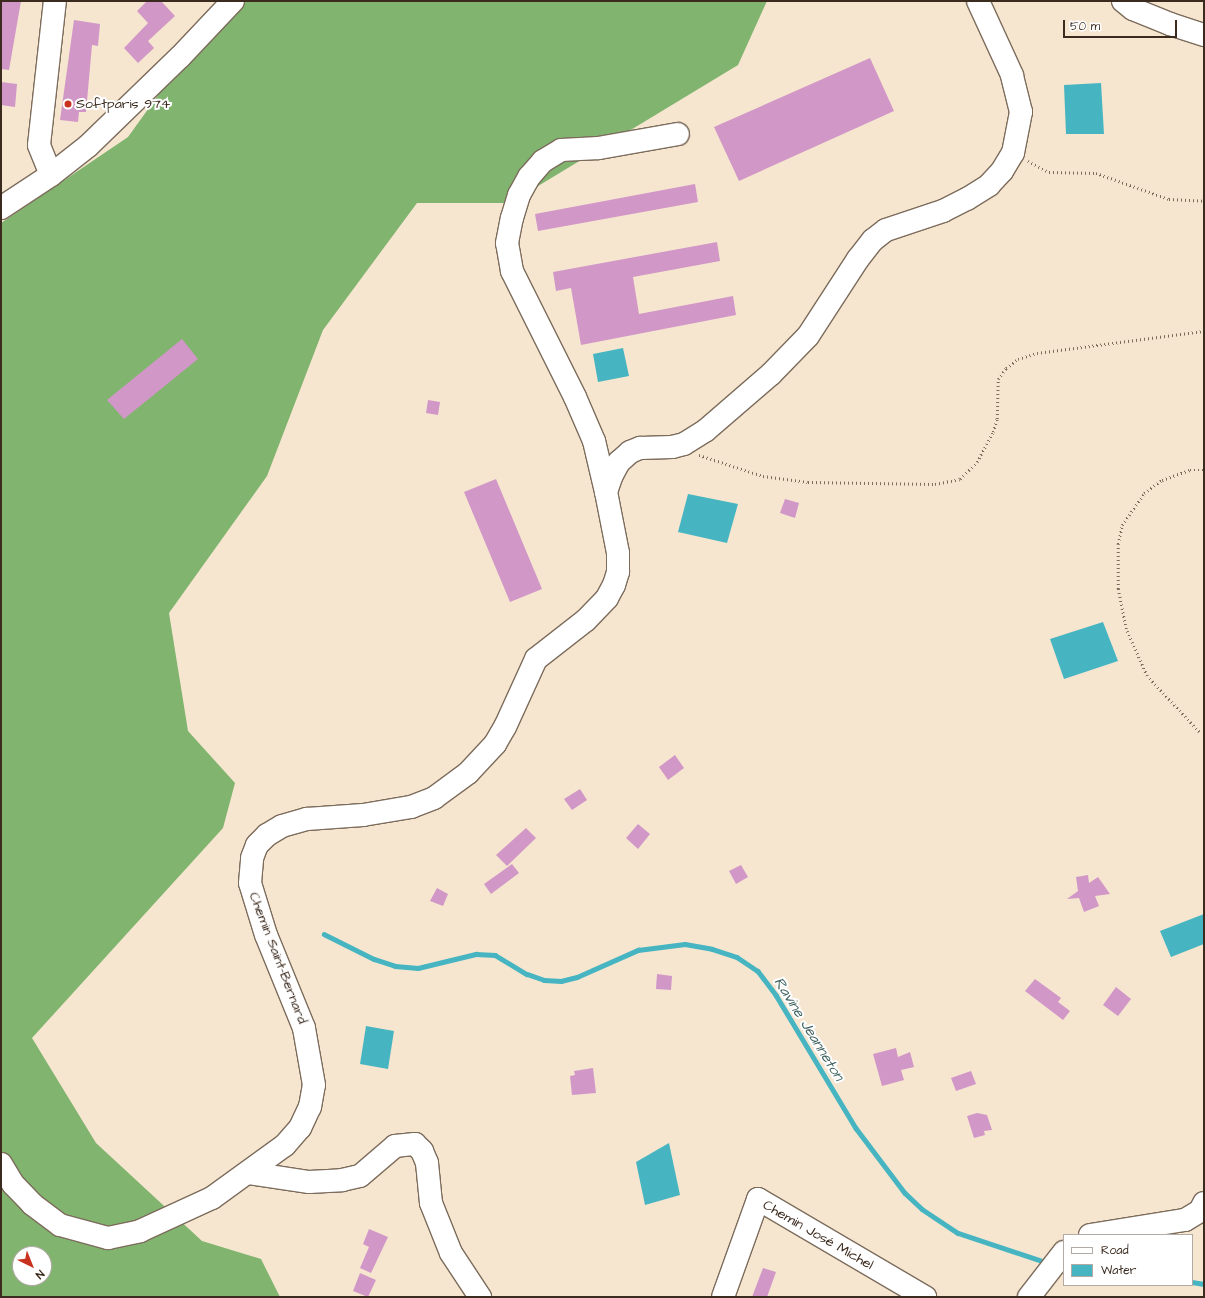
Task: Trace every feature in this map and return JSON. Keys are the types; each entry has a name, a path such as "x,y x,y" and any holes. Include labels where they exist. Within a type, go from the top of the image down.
{"street":[{"path":"51,175 39,145 56,1"},
{"path":"1,208 51,175 119,118 232,1"},
{"path":"606,492 612,475 630,452 640,448 672,447 684,444 705,431 791,355 808,336 858,259 873,240 886,230 943,212 989,185 1002,171 1013,153 1020,119 1018,99 1012,75 978,1"},
{"path":"990,28 997,1"},
{"path":"1123,1 1133,9 1170,24 1204,35"},
{"name":"Chemin Saint-Bernard","path":"1,1164 13,1184 32,1204 60,1225 108,1238 140,1231 212,1198 249,1173 286,1145 300,1128 310,1107 314,1085 304,1028 266,935 250,883 252,858 257,846 267,835 282,826 307,819 363,815 410,807 434,798 468,773 495,744 505,727 536,659 586,620 607,598 614,585 618,572 618,553 594,441 575,397 512,271 507,243 512,218 519,195 529,177 543,161 561,150 599,148 678,134"},
{"path":"249,1173 309,1182 342,1180 360,1176 395,1146 404,1143 415,1144 422,1151 427,1163 431,1204 451,1252 480,1297"},
{"name":"Chemin José Michel","path":"723,1297 758,1200 925,1297"},
{"path":"1098,1234 1167,1225 1185,1220 1203,1208"},
{"path":"1029,1297 1058,1260"}],"path":[{"path":"1013,153 1049,172 1096,173 1168,199 1204,201"},
{"path":"672,447 763,476 808,482 934,484 960,479 977,462 993,432 997,419 998,379 1006,368 1018,359 1037,353 1204,331"},
{"path":"1199,732 1147,676 1126,629 1118,590 1118,544 1122,525 1144,493 1162,480 1190,470 1204,470"}],"green space":[{"path":"226,1 767,1 738,65 510,203 417,203 323,330 267,476 169,613 188,731 235,783 223,828 32,1038 96,1143 202,1241 261,1259 280,1297 1,1297 1,223 128,137"}],"water":[{"path":"1101,83 1104,134 1066,134 1064,85"},
{"path":"623,348 629,376 598,382 593,354"},
{"path":"688,494 738,504 727,543 678,532"},
{"path":"1103,622 1118,661 1064,679 1050,639"},
{"path":"1204,914 1204,944 1171,957 1160,931"},
{"path":"366,1026 394,1031 388,1069 360,1064"},
{"path":"669,1143 680,1195 645,1205 636,1162"}],"building":[{"path":"1,1 21,1 9,70 1,69"},
{"path":"147,1 161,1 175,16 148,41 154,48 138,63 124,48 148,23 137,11"},
{"path":"74,20 100,24 98,46 92,45 86,112 79,112 78,122 60,120"},
{"path":"870,58 894,111 739,181 714,127"},
{"path":"1,82 17,84 15,107 1,105"},
{"path":"695,184 698,202 538,231 535,214"},
{"path":"717,242 720,261 633,277 639,314 733,296 736,315 581,345 571,288 556,291 553,272"},
{"path":"182,339 198,359 124,419 107,400"},
{"path":"428,400 440,402 438,415 426,413"},
{"path":"496,479 542,589 510,602 464,492"},
{"path":"785,499 799,503 795,518 780,513"},
{"path":"675,755 684,768 668,780 659,767"},
{"path":"580,789 587,800 572,810 564,799"},
{"path":"638,824 650,834 638,849 626,838"},
{"path":"526,828 536,838 507,866 496,855"},
{"path":"512,864 519,873 491,894 484,884"},
{"path":"741,865 748,877 736,884 729,871"},
{"path":"1088,875 1089,883 1098,877 1110,894 1095,896 1099,906 1084,912 1079,898 1067,899 1078,891 1076,877"},
{"path":"437,888 448,894 443,906 430,901"},
{"path":"657,974 672,976 671,990 656,989"},
{"path":"1035,979 1061,998 1058,1002 1070,1011 1063,1020 1025,991"},
{"path":"1116,987 1131,999 1118,1016 1103,1005"},
{"path":"896,1048 898,1057 910,1052 914,1067 901,1070 904,1080 882,1086 873,1054"},
{"path":"593,1068 596,1093 572,1095 570,1076 575,1075 574,1071"},
{"path":"971,1071 976,1084 956,1091 951,1078"},
{"path":"977,1113 987,1115 992,1130 984,1131 985,1135 974,1138 967,1116"},
{"path":"369,1229 388,1237 371,1273 360,1268 369,1247 363,1244"},
{"path":"763,1268 776,1272 767,1297 752,1297"},
{"path":"360,1273 376,1280 368,1297 353,1291"}],"waterway":[{"name":"Ravine Jeanneton","path":"324,934 374,959 395,966 418,968 476,954 495,955 527,974 544,980 561,981 577,977 638,950 685,944 712,949 737,957 758,971 776,995 856,1128 905,1193 922,1209 958,1233 1048,1263"},
{"name":"Ravine Jeanneton","path":"1193,1282 1204,1284"}],"place":[{"name":"Softparis 974","path":"68,104"}]}
